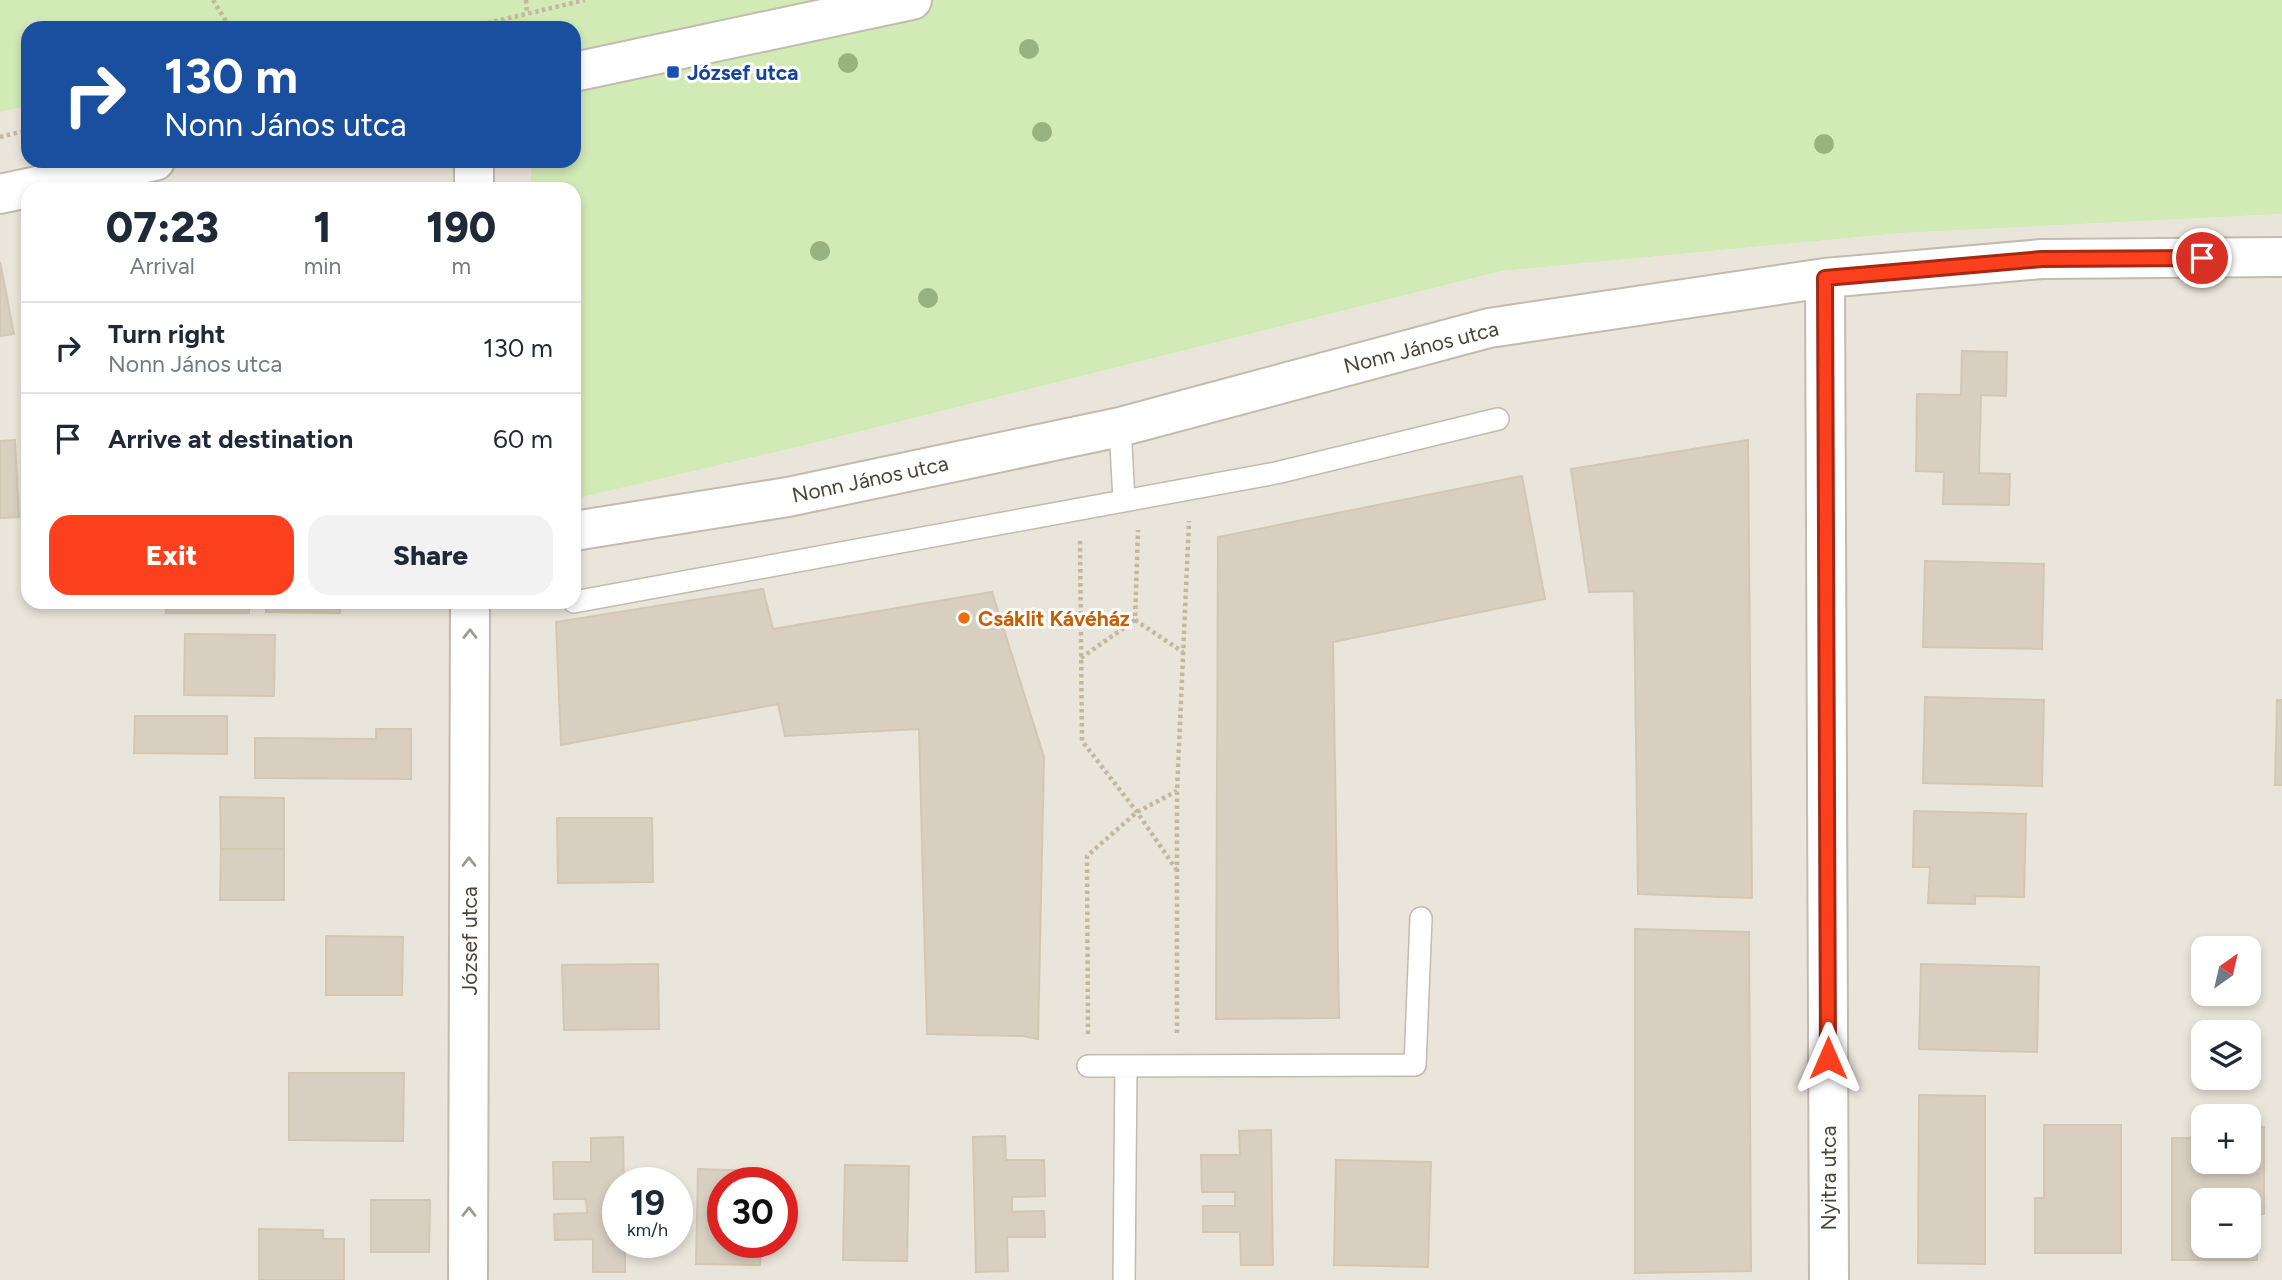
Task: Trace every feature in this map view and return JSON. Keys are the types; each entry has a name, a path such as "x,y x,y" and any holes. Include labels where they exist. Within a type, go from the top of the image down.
{"street":[{"path":"581,71 912,0"},
{"path":"56,182 122,168"},
{"path":"0,194 21,190"},
{"name":"Nonn János utca","path":"581,530 788,496 1121,427 1489,328 1825,278 2042,259 2282,257"},
{"name":"Nyitra utca","path":"1825,278 1829,1280"},
{"name":"József utca","path":"468,1280 470,609"}],"lane":[{"path":"581,600 1276,473 1498,419"},
{"path":"1121,427 1132,499"},
{"path":"1088,1066 1415,1065 1421,918"},
{"path":"1124,1280 1126,1066"}],"path":[{"path":"213,0 226,21"},
{"path":"526,0 527,14"},
{"path":"497,21 584,0"},
{"path":"0,137 21,132"},
{"path":"1177,1066 1177,791 1191,489"},
{"path":"1132,499 1135,620"},
{"path":"1080,509 1082,741 1137,812 1177,870"},
{"path":"1135,620 1183,652"},
{"path":"1081,659 1135,620"},
{"path":"1088,1066 1087,856 1137,812 1177,791"}],"shaded area":[{"path":"21,108 21,168 531,168 531,182 21,182 21,609 581,609 581,497 802,446 1502,271 1902,233 2282,214 2282,1280 0,1280 0,112"}],"green space":[{"path":"0,0 2282,0 2282,214 1902,233 1502,271 802,446 581,497 581,182 531,182 531,168 581,168 581,21 21,21 21,108 0,112"}],"building":[{"path":"0,262 14,334 0,336"},
{"path":"1962,351 2007,352 2006,396 1981,395 1979,473 2010,474 2009,505 1943,504 1944,472 1916,471 1917,394 1961,395"},
{"path":"15,440 19,517 0,518 0,441"},
{"path":"1748,440 1752,898 1638,894 1634,591 1589,592 1571,469"},
{"path":"1522,476 1545,599 1333,642 1339,1018 1216,1019 1218,537"},
{"path":"1925,561 2044,564 2042,649 1923,647"},
{"path":"763,589 773,629 992,592 1044,757 1038,1039 1023,1036 927,1034 919,729 785,736 778,704 561,745 556,622"},
{"path":"166,609 249,609 249,613 166,613"},
{"path":"266,609 340,609 340,613 266,612"},
{"path":"185,634 275,635 274,696 184,695"},
{"path":"1925,697 2044,700 2042,786 1923,783"},
{"path":"2277,700 2282,700 2282,785 2275,785"},
{"path":"135,716 227,716 227,754 134,753"},
{"path":"376,729 411,729 411,779 255,778 255,738 376,739"},
{"path":"220,797 284,798 284,849 221,849"},
{"path":"1914,811 2026,814 2024,897 1975,896 1975,904 1928,903 1930,867 1913,867"},
{"path":"557,818 652,818 653,882 558,883"},
{"path":"221,849 284,849 284,900 220,900"},
{"path":"1635,929 1749,932 1751,1271 1635,1273"},
{"path":"326,936 403,937 402,995 326,995"},
{"path":"658,964 659,1029 564,1030 562,965"},
{"path":"1921,964 2039,967 2037,1052 1919,1049"},
{"path":"289,1073 404,1073 403,1141 289,1140"},
{"path":"1919,1095 1985,1096 1985,1264 1918,1263"},
{"path":"2044,1125 2121,1125 2121,1253 2035,1253 2035,1198 2044,1198"},
{"path":"2261,1127 2264,1127 2264,1214 2261,1214 2261,1188 2191,1188 2191,1258 2257,1260 2172,1260 2172,1138 2191,1138 2191,1174 2261,1174"},
{"path":"1271,1130 1273,1265 1241,1265 1240,1232 1203,1232 1203,1206 1235,1206 1235,1192 1202,1192 1201,1155 1240,1155 1239,1131"},
{"path":"1005,1136 1006,1160 1044,1160 1045,1196 1012,1197 1012,1212 1044,1211 1045,1237 1007,1237 1008,1271 976,1272 973,1137"},
{"path":"623,1137 624,1167 602,1167 602,1258 625,1258 625,1272 593,1272 593,1239 555,1240 554,1214 587,1213 586,1199 554,1199 553,1162 591,1162 591,1138"},
{"path":"1336,1160 1431,1162 1428,1267 1334,1265"},
{"path":"845,1165 909,1166 907,1261 843,1260"},
{"path":"698,1169 707,1169 707,1258 760,1258 760,1265 696,1264"},
{"path":"371,1200 430,1200 429,1252 371,1252"},
{"path":"259,1229 323,1230 323,1239 344,1239 344,1280 259,1280"}],"place":[{"name":"József utca","path":"673,72"},
{"name":"Csáklit Kávéház","path":"964,618"}],"route":[{"path":"1828,1058 1825,278 2042,259 2202,258"}]}
